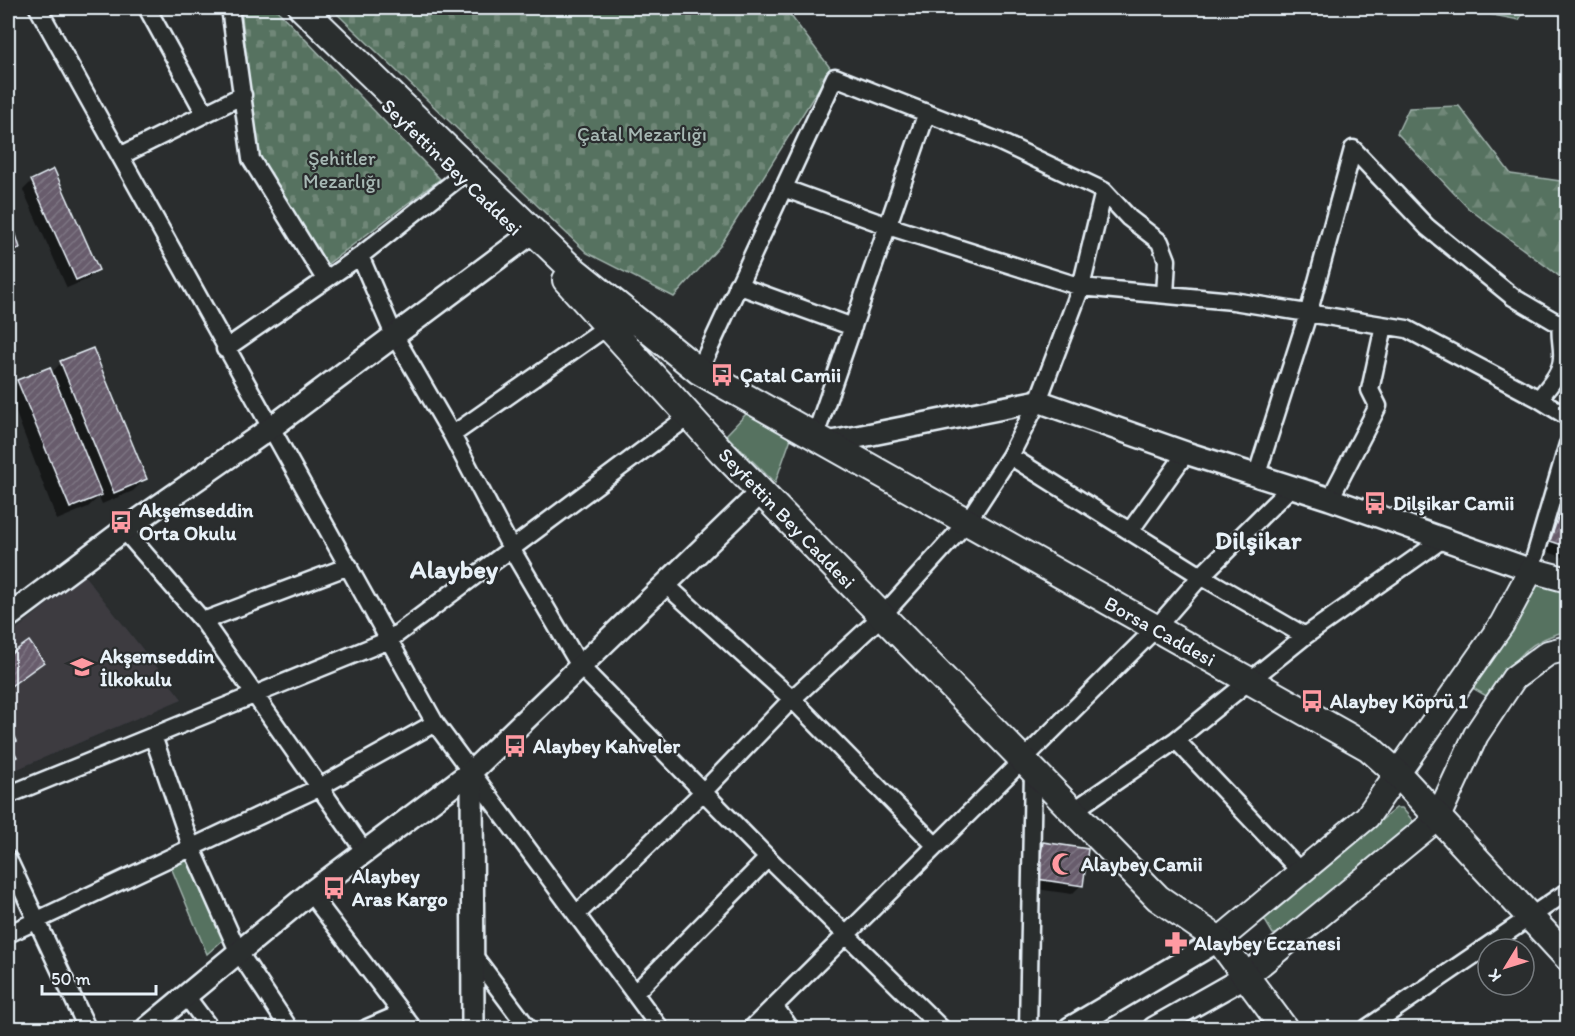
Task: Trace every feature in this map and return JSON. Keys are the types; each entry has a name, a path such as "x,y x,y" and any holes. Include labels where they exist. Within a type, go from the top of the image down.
{"main road":[{"name":"Seyfettin Bey Caddesi","path":"287,8 465,173"},
{"name":"Seyfettin Bey Caddesi","path":"302,8 529,235 569,266 614,317 682,408 761,492 1158,898 1219,940 1284,1029"},
{"name":"Seyfettin Bey Caddesi","path":"614,317 699,371"},
{"path":"682,408 675,387 685,377 699,371"},
{"name":"Borsa Caddesi","path":"699,371 1368,748 1398,774 1437,819 1532,916 1568,958"},
{"path":"1219,940 1366,817 1502,624 1531,570 1568,580"},
{"path":"1246,976 1437,819 1476,735 1514,678 1548,653 1568,648"}],"street":[{"path":"38,8 225,349 272,427 435,723 660,1029"},
{"path":"147,8 205,114"},
{"path":"230,8 251,159 325,279"},
{"path":"699,371 835,77 998,141 1104,191 1129,218 1161,242 1167,260 1165,295"},
{"path":"120,156 243,95"},
{"path":"927,115 853,327 821,440 1038,401 1256,477 1330,498 1531,570 1568,444"},
{"path":"1256,477 1309,311 1353,149 1427,227 1513,297 1564,323 1559,337 1562,359 1554,380 1539,399"},
{"path":"225,349 360,256 465,173"},
{"path":"783,188 888,226 1081,287 1309,311 1407,329 1539,399 1568,417"},
{"path":"577,915 703,792 792,699 882,616 968,522 1010,456 1038,401 1081,287 1104,191"},
{"path":"8,617 124,530 272,427 529,235"},
{"path":"360,256 394,335 452,435 512,550 580,666 768,858 941,1029"},
{"path":"737,285 853,327"},
{"path":"452,435 614,317"},
{"path":"1330,498 1378,406 1370,390 1384,326"},
{"path":"8,795 389,640 512,550 682,408"},
{"path":"1130,531 1186,453"},
{"path":"1010,456 1202,576 1305,636"},
{"path":"752,1029 935,845 1028,765 1202,576 1291,487"},
{"path":"147,1029 310,893 472,771 761,492"},
{"path":"124,530 203,621 365,852"},
{"path":"1073,811 1176,740 1305,636 1443,539"},
{"path":"203,621 349,566"},
{"path":"665,584 792,699 935,845"},
{"path":"8,934 318,788 435,723"},
{"path":"153,735 191,846 238,951 289,1029"},
{"path":"1176,740 1300,871"},
{"path":"1028,765 1028,1029"},
{"path":"472,771 473,1029"},
{"path":"635,993 768,858"},
{"path":"8,859 87,1029"},
{"path":"1366,1029 1568,891"},
{"path":"310,893 413,1029"},
{"path":"1070,1029 1219,940"},
{"path":"471,951 528,1029"},
{"path":"1154,1029 1246,976"},
{"path":"186,996 210,1029"},
{"path":"774,1006 790,1029"},
{"path":"367,1029 402,1013"}],"shaded area":[{"name":"Akşemseddin İlkokulu","path":"84,575 182,699 8,773 8,636"}],"green space":[{"name":"Şehitler Mezarlığı","path":"241,8 275,8 440,179 325,266 258,159"},
{"name":"Çatal Mezarlığı","path":"331,8 785,8 831,69 720,246 674,297 587,253"},
{"path":"1457,8 1526,8 1519,20"},
{"path":"1459,106 1511,174 1567,182 1567,282 1468,208 1397,133 1409,108"},
{"path":"748,412 791,438 775,483 726,435"},
{"path":"1538,582 1567,587 1567,631 1540,640 1530,647 1514,663 1492,696 1488,697 1471,687"},
{"path":"1396,808 1402,808 1413,821 1411,826 1277,934 1273,934 1264,919"},
{"path":"189,853 225,938 207,954 168,860"}],"building":[{"path":"54,169 99,270 76,280 31,180"},
{"path":"8,209 20,248 8,252"},
{"path":"93,348 147,479 114,493 60,361"},
{"path":"50,367 102,495 70,508 17,380"},
{"path":"1561,509 1568,511 1568,547 1550,541"},
{"path":"29,641 44,662 8,688 8,656"},
{"path":"12,731 17,741 10,744 17,757 8,762 8,733"},
{"name":"Alaybey Camii","path":"1043,842 1088,849 1083,886 1037,879"}],"place":[{"name":"Çatal Camii","path":"722,375"},
{"name":"Dilşikar Camii","path":"1375,503"},
{"name":"Akşemseddin Orta Okulu","path":"121,522"},
{"name":"Akşemseddin İlkokulu","path":"82,667"},
{"name":"Alaybey Köprü 1","path":"1312,701"},
{"name":"Alaybey Kahveler","path":"515,746"},
{"name":"Alaybey Camii","path":"1063,864"},
{"name":"Alaybey Aras Kargo","path":"334,888"},
{"name":"Alaybey Eczanesi","path":"1176,943"}],"district":[{"name":"Dilşikar","path":"1258,540"},
{"name":"Alaybey","path":"454,569"}]}
